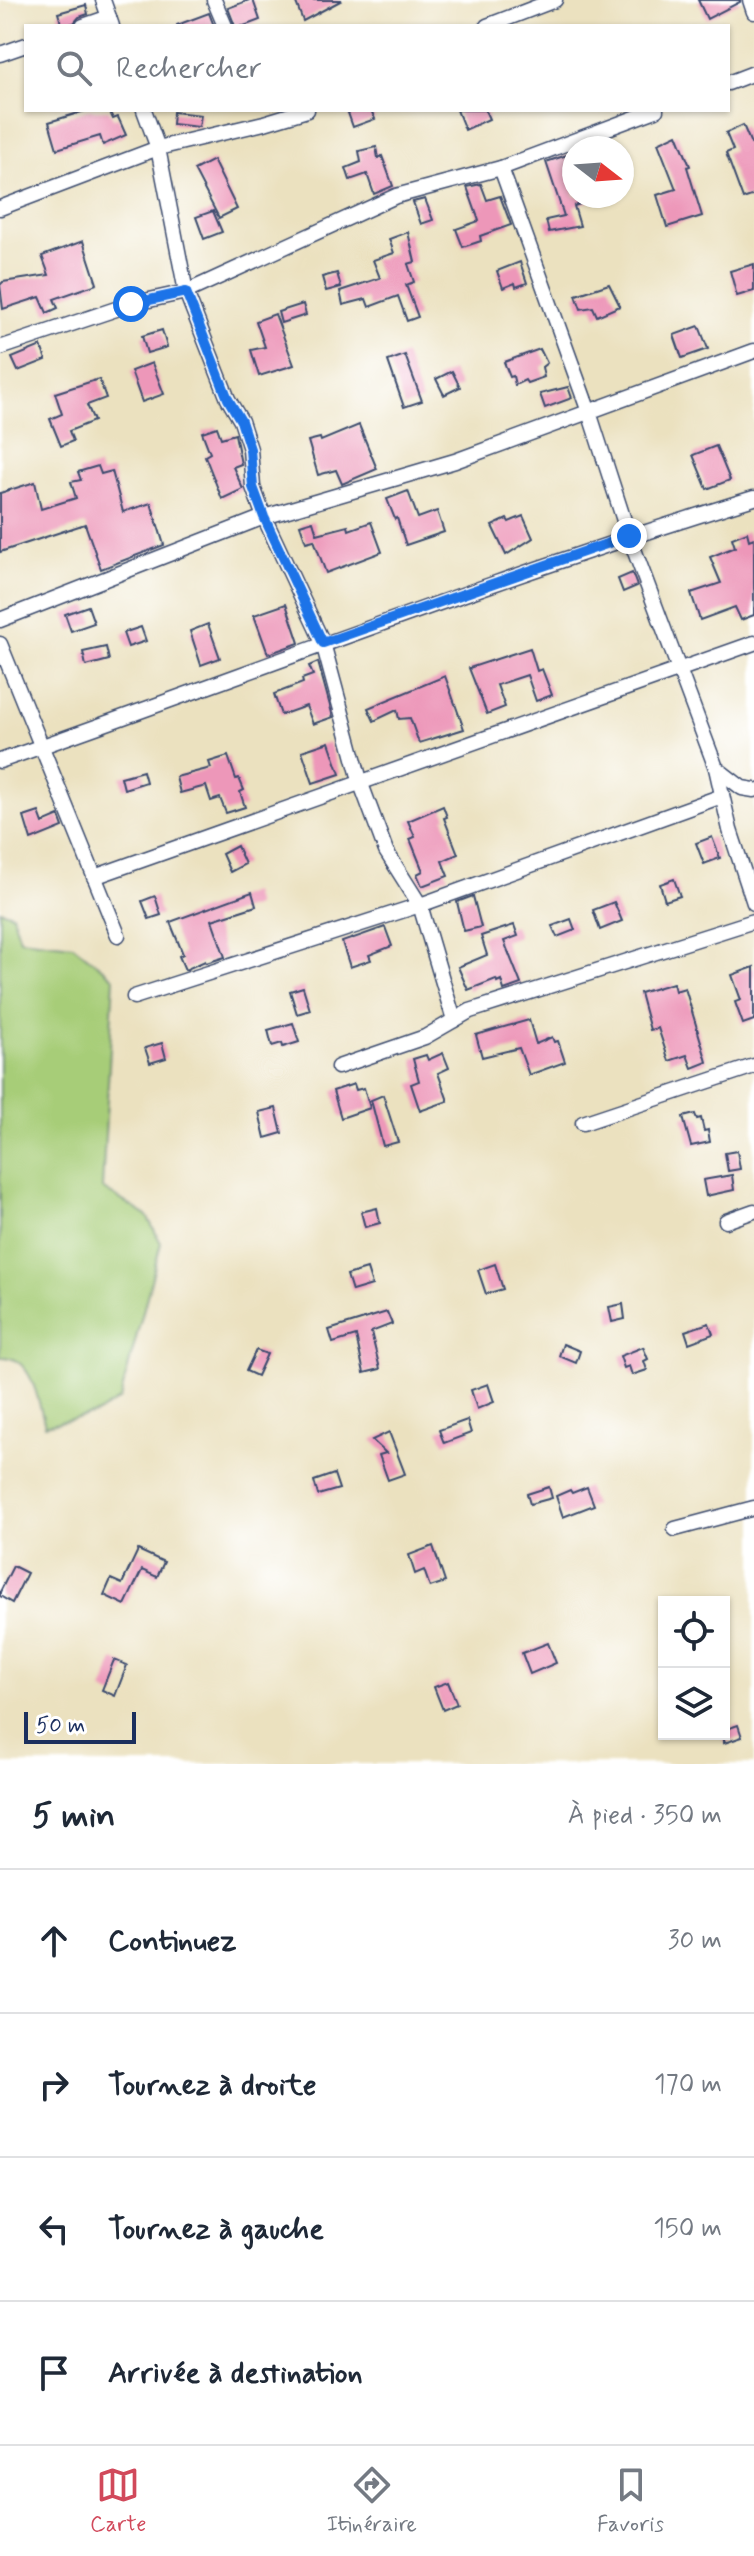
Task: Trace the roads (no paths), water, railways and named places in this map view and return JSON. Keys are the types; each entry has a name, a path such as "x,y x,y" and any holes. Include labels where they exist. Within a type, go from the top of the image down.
{"street":[{"path":"103,0 110,22"},
{"path":"214,0 224,24"},
{"path":"492,24 555,0"},
{"path":"750,0 754,12"},
{"path":"0,54 24,46"},
{"path":"730,82 754,73"},
{"path":"145,112 158,148 186,292 228,399 241,421 250,449 253,487 264,517 323,643 361,784 386,851 420,905 454,1020"},
{"path":"0,208 158,148 261,117 294,112"},
{"path":"0,348 131,304 186,292 396,196 501,168 651,112"},
{"path":"501,168 589,412 629,536 716,768 730,830 754,903"},
{"path":"0,620 264,517 455,461 754,351"},
{"path":"0,761 629,536 754,498"},
{"path":"94,877 754,643"},
{"path":"0,644 118,935"},
{"path":"716,768 742,788 754,790"},
{"path":"134,997 420,905 722,796"},
{"path":"338,1067 425,1037 470,1011 754,921"},
{"path":"583,1123 754,1066"},
{"path":"726,1221 754,1211"},
{"path":"675,1529 754,1508"}]}
